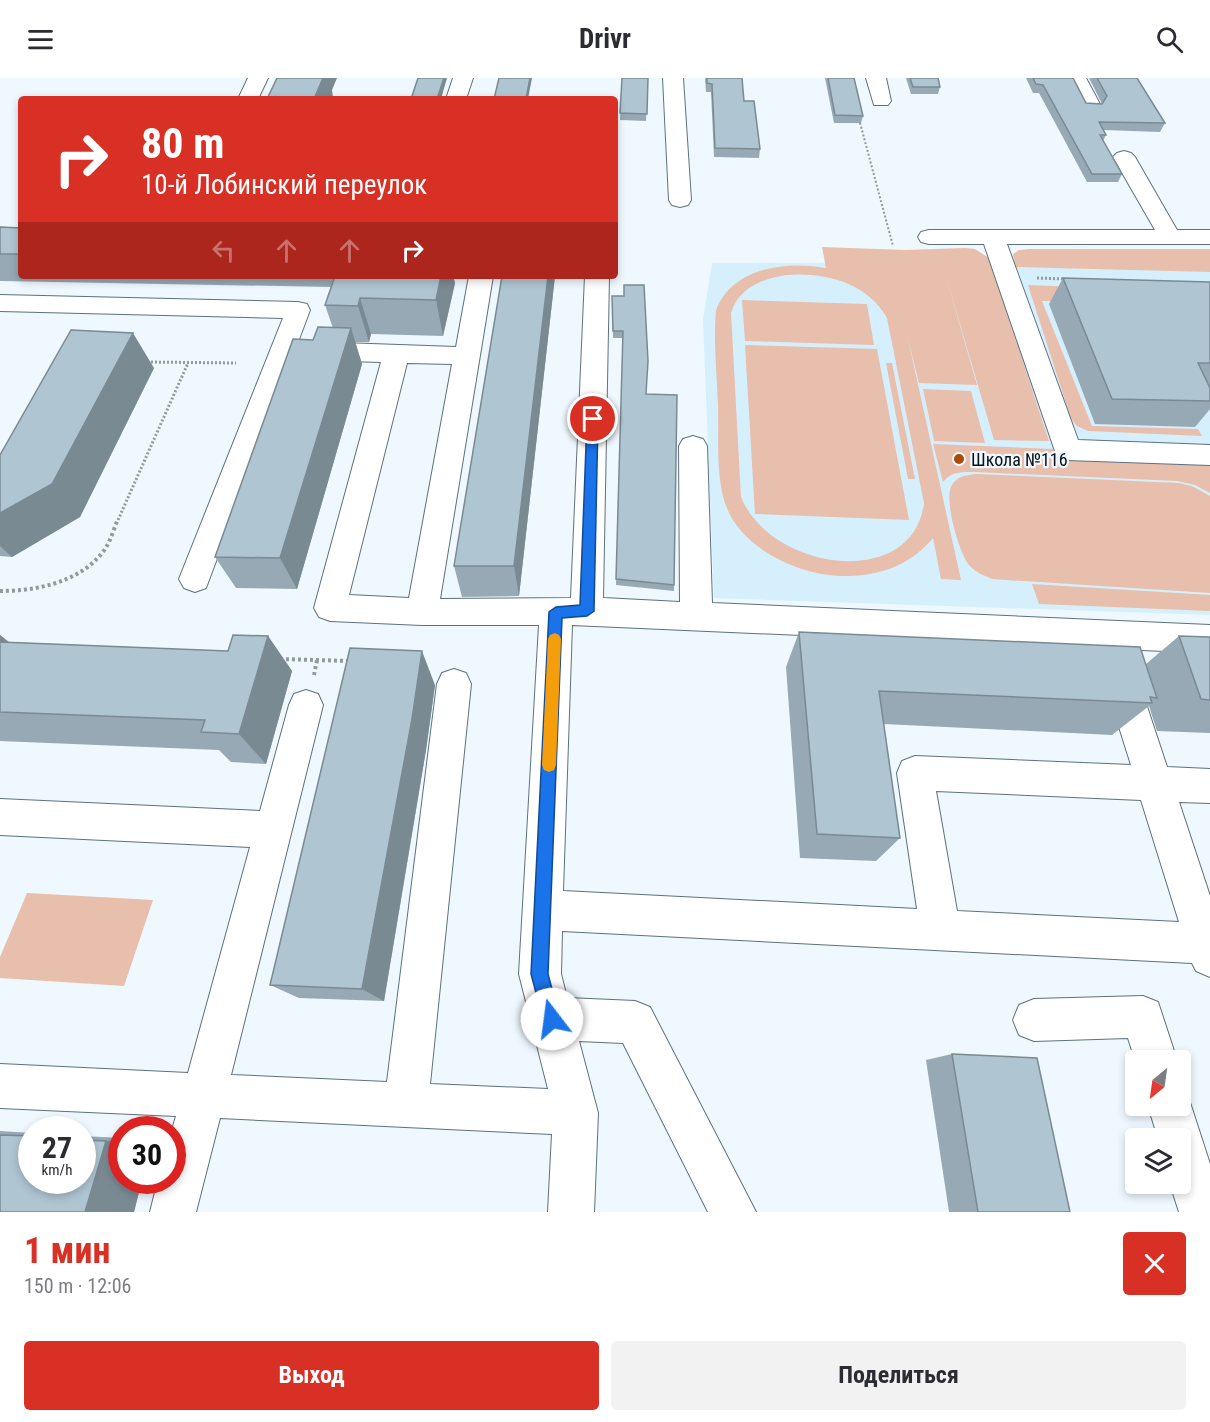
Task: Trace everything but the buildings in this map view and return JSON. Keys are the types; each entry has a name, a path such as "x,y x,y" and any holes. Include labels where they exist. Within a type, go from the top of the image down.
{"street":[{"path":"249,96 258,78"},
{"path":"457,96 463,78"},
{"path":"673,78 680,200"},
{"path":"876,78 881,102"},
{"path":"1076,78 1090,106"},
{"path":"1124,157 1170,237"},
{"path":"929,237 1210,237"},
{"path":"993,237 1067,450 1210,455"},
{"path":"422,612 465,356 480,279"},
{"path":"571,1212 576,1113 540,974 543,910 571,611 597,279"},
{"path":"0,303 298,310 195,579"},
{"path":"70,333 87,304"},
{"path":"283,350 465,356"},
{"path":"396,354 330,608 422,612 571,611 1210,639"},
{"path":"693,446 696,616"},
{"path":"543,910 940,931 1208,951 1106,634"},
{"path":"406,1105 454,684"},
{"path":"173,1212 306,705"},
{"path":"940,931 915,773 1210,786"},
{"path":"0,817 273,830"},
{"path":"1034,1020 1143,1017 1153,1050"},
{"path":"552,1019 635,1022 733,1212"},
{"path":"0,1086 576,1113"},
{"path":"1191,1176 1202,1212"}],"path":[{"path":"881,102 856,107 893,246"},
{"path":"1008,278 1067,279"},
{"path":"144,362 236,363"},
{"path":"0,591 23,591 56,584 86,568 105,549 188,363"},
{"path":"270,659 352,661"}],"shaded area":[{"path":"822,247 905,250 965,248 975,249 989,258 1049,441 994,440 945,273 977,385 919,383 908,339 961,580 941,579 933,538 924,548 903,563 879,572 840,576 804,570 768,554 739,529 729,513 723,496 719,463 716,310 724,296 735,284 762,270 794,266 826,268","holes":["800,275 829,278 856,288 868,296 887,318 924,503 914,531 895,550 869,559 840,561 809,555 781,542 757,522 741,497 731,313 740,297 752,286 777,277"]},
{"path":"1210,249 1210,272 1015,267 1013,254 1019,250"},
{"name":"Школа №116","path":"712,263 1003,263 1210,268 1210,615 714,598 703,320"},
{"path":"1028,285 1154,290 1160,302 1042,301 1092,426 1198,429 1202,436 1088,431 1077,426 1071,419"},
{"path":"742,300 867,304 874,345 745,341"},
{"path":"745,345 877,349 909,520 755,514"},
{"path":"886,363 892,363 915,479 908,479"},
{"path":"923,389 971,391 985,443 934,441"},
{"path":"933,444 1053,449 1056,458 1210,461 1210,493 1195,485 1177,481 976,472 954,474 943,482"},
{"path":"976,474 1179,483 1192,486 1210,496 1210,593 992,579 982,575 965,559 953,525 949,501 954,482 962,476"},
{"path":"1032,584 1210,595 1210,611 1039,604"},
{"path":"27,893 153,900 124,986 0,978 0,957"}],"slow traffic":[{"path":"549,765 555,639"}],"place":[{"name":"Школа №116","path":"959,459"}],"route":[{"path":"552,1019 540,974 556,612 587,611 593,419"}]}
